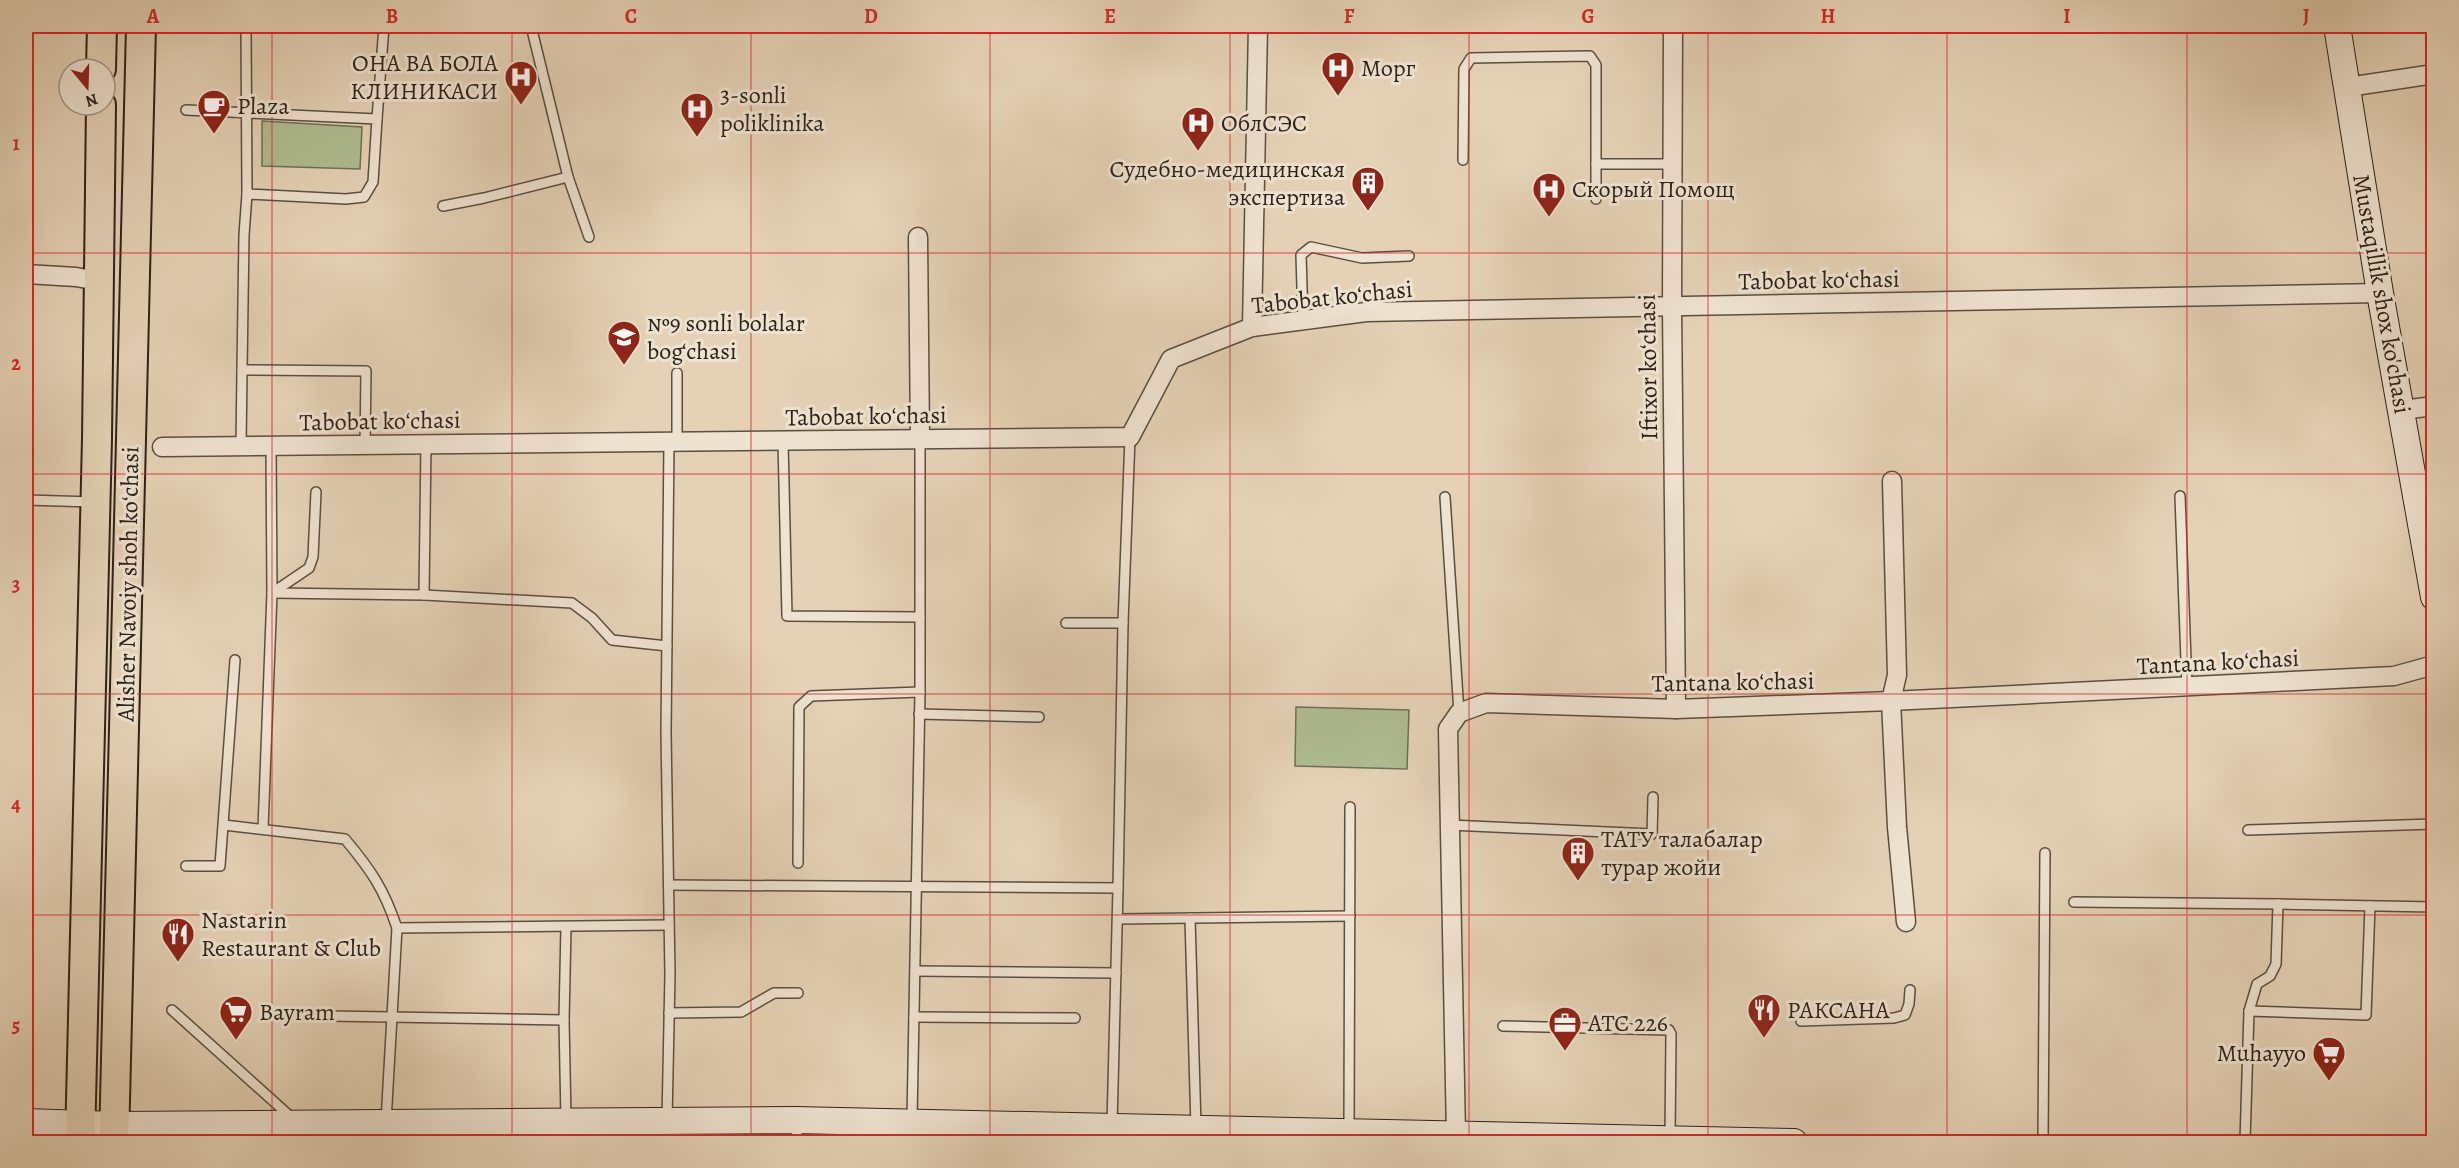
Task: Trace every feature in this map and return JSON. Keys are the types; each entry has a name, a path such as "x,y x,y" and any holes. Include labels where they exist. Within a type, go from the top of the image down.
{"main road":[{"path":"101,57 102,26"},
{"name":"Alisher Navoiy shoh koʻchasi","path":"115,1134 141,26"},
{"name":"Mustaqillik shox ko'chasi","path":"2337,26 2380,293 2433,597"},
{"name":"Alisher Navoiy shoh koʻchasi","path":"81,1133 95,502 100,117"},
{"path":"26,1122 81,1133 115,1134 304,1130 386,1123 458,1132 566,1122 667,1121 796,1131 912,1122 1196,1129 1338,1136 1456,1135 1794,1143"}],"street":[{"path":"1252,327 1258,26"},
{"name":"Iftixor koʻchasi","path":"1673,26 1671,307 1676,709"},
{"path":"2348,87 2433,74"},
{"path":"918,237 920,439"},
{"path":"26,274 76,277 98,281"},
{"name":"Tabobat koʻchasi","path":"162,447 1131,437 1171,359 1252,327 1303,319 1366,312 2380,293"},
{"path":"2402,410 2433,406"},
{"path":"1892,480 1897,675 1891,701 1897,827 1906,922"},
{"name":"Tantana koʻchasi","path":"1459,713 1486,703 1676,709 2187,688 2394,676 2433,664"},
{"path":"1456,1135 1448,729 1459,713"}],"lane":[{"path":"241,446 244,236 248,194 246,26"},
{"path":"248,194 346,199 364,197 374,183 376,119 384,26"},
{"path":"531,26 568,177 589,237"},
{"path":"2196,27 2212,26"},
{"path":"1463,160 1464,69 1471,58 1590,56 1596,65 1596,199"},
{"path":"186,110 376,119"},
{"path":"1596,164 1673,164"},
{"path":"443,206 568,177"},
{"path":"1303,319 1301,255 1311,247 1362,258 1409,256"},
{"path":"242,370 366,371 365,445"},
{"path":"667,1121 669,885 667,646 677,373"},
{"path":"1112,1127 1123,623 1131,437"},
{"path":"912,1122 920,692 920,439"},
{"path":"783,441 787,616 920,617"},
{"path":"424,595 426,444"},
{"path":"263,829 272,593 271,446"},
{"path":"272,593 309,568 313,557 316,492"},
{"path":"2180,496 2187,688"},
{"path":"1445,497 1459,713"},
{"path":"26,500 95,502"},
{"path":"272,593 424,595 572,603 592,618 612,640 667,646"},
{"path":"1066,623 1123,623"},
{"path":"186,866 220,866 235,660"},
{"path":"798,863 799,707 811,696 920,692"},
{"path":"919,714 1039,717"},
{"path":"1450,825 1652,834 1653,797"},
{"path":"1338,1136 1350,916 1350,807"},
{"path":"2248,830 2433,824"},
{"path":"224,825 345,839 373,873 390,907 397,928 386,1123"},
{"path":"2043,1143 2045,853"},
{"path":"669,885 1118,888"},
{"path":"2074,902 2433,907"},
{"path":"2245,1143 2249,1011 2256,984 2270,976 2276,964 2278,904"},
{"path":"2249,1011 2366,1015 2370,906"},
{"path":"1118,919 1350,916"},
{"path":"1190,918 1196,1129"},
{"path":"397,928 669,925"},
{"path":"566,1122 564,1020 567,927"},
{"path":"915,971 1116,973"},
{"path":"1801,1021 1894,1018 1905,1015 1910,990"},
{"path":"669,1013 741,1012 774,993 798,993"},
{"path":"172,1010 304,1130"},
{"path":"329,1016 564,1020"},
{"path":"914,1017 1075,1018"},
{"path":"1503,1026 1669,1030 1671,1034 1670,1140"}],"green space":[{"path":"262,121 362,127 360,169 262,166"},
{"path":"1296,707 1409,710 1407,769 1295,766"}],"place":[{"name":"Морг","path":"1338,97"},
{"name":"ОНА ВА БОЛА КЛИНИКАСИ","path":"521,106"},
{"name":"Plaza","path":"214,135"},
{"name":"3-sonli poliklinika","path":"697,138"},
{"name":"ОблСЭС","path":"1198,152"},
{"name":"Судебно-медицинская экспертиза","path":"1368,212"},
{"name":"Скорый Помощ","path":"1549,218"},
{"name":"№9 sonli bolalar bog‘chasi","path":"624,366"},
{"name":"ТАТУ талабалар турар жойи","path":"1578,882"},
{"name":"Nastarin Restaurant & Club","path":"178,963"},
{"name":"РАКСАНА","path":"1764,1039"},
{"name":"Bayram","path":"236,1041"},
{"name":"АТС 226","path":"1565,1052"},
{"name":"Muhayyo","path":"2329,1082"}]}
